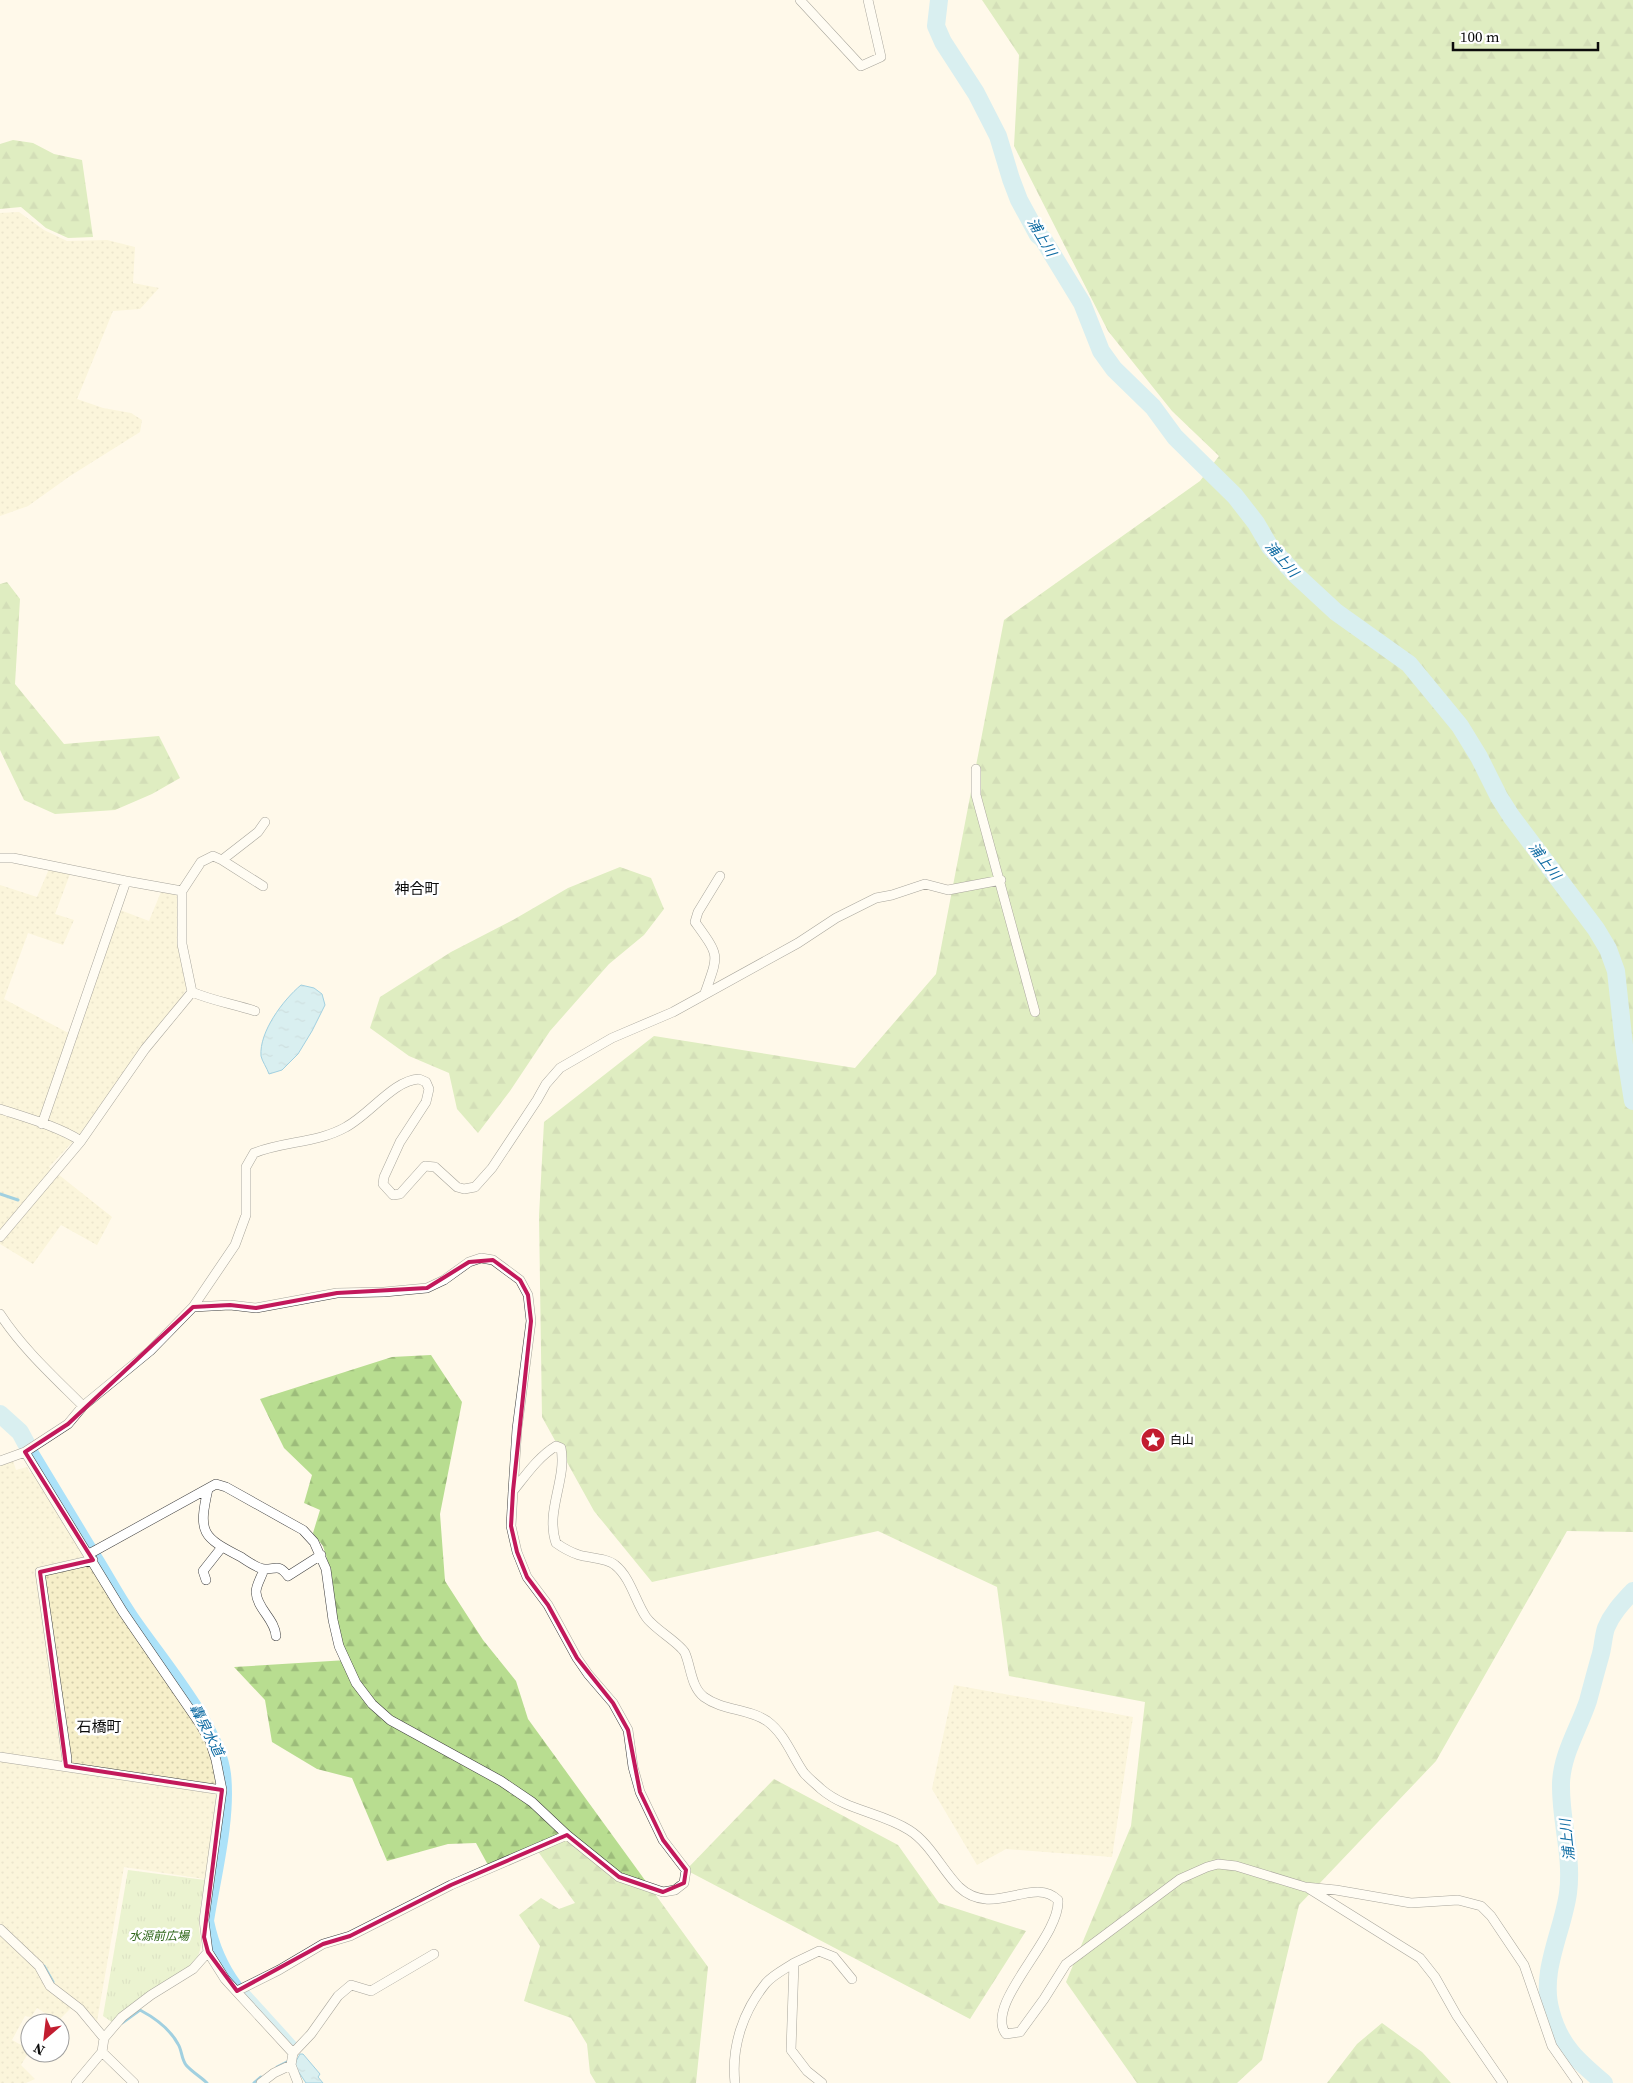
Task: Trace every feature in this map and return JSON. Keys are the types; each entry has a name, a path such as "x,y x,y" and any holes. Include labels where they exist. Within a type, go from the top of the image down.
{"street":[{"path":"800,0 861,66 881,57 868,0"},
{"path":"976,768 976,795 1001,880 1035,1012"},
{"path":"222,860 258,832 265,822"},
{"path":"192,992 182,944 182,891 205,858 213,856 262,886"},
{"path":"0,858 13,858 68,868 126,882 182,891"},
{"path":"705,993 716,960 714,949 695,922 698,912 720,876"},
{"path":"0,1461 25,1452 68,1424 83,1406 150,1351 193,1307 236,1245 246,1214 246,1166 254,1153 324,1136 339,1130 370,1111 402,1083 419,1078 426,1082 429,1089 426,1102 400,1142 384,1177 383,1184 393,1195 400,1194 428,1165 434,1167 457,1187 464,1189 475,1187 492,1168 546,1084 560,1068 612,1038 672,1012 798,943 836,918 882,895 892,895 925,884 948,890 1001,880"},
{"path":"42,1124 126,882"},
{"path":"192,992 210,999 255,1011"},
{"path":"0,1237 81,1141 145,1049 192,992"},
{"path":"0,1109 81,1141"},
{"path":"66,1766 67,1759 40,1572 91,1557 216,1484 226,1487 303,1530 314,1542 326,1569 333,1620 339,1646 356,1683 372,1704 397,1724 501,1782 532,1802 567,1835 619,1877 663,1892 675,1890 684,1883 686,1870 663,1840 640,1792 633,1766 628,1730 613,1703 588,1674 561,1631 548,1604 527,1576 517,1552 511,1526 513,1491 517,1429 531,1321 528,1295 520,1280 493,1260 481,1258 469,1262 444,1280 426,1288 384,1292 337,1293 256,1308 230,1305 193,1307"},
{"path":"0,1314 7,1325 37,1359 83,1406"},
{"path":"513,1491 535,1463 549,1450 556,1446 561,1448 563,1460 556,1492 552,1531 556,1542 579,1555 614,1564 629,1584 646,1618 684,1650 694,1682 702,1696 721,1706 753,1714 768,1722 785,1740 805,1775 822,1790 836,1800 856,1809 889,1818 912,1831 960,1888 980,1899 995,1900 1042,1891 1052,1893 1058,1900 1059,1910 1049,1932 1017,1980 1007,2002 1002,2017 1002,2029 1006,2034 1020,2032 1066,1964 1180,1879 1218,1864 1236,1866 1305,1887 1336,1890 1411,1903 1458,1900 1481,1906 1491,1916 1524,1965 1552,2046 1578,2083"},
{"path":"25,1452 123,1612 200,1724 216,1760 222,1790 204,1920 208,1952 225,1979 293,2052"},
{"path":"208,1489 203,1512 204,1529 209,1538 222,1548 264,1570 277,1567 288,1576 321,1555"},
{"path":"206,1580 204,1571 222,1548"},
{"path":"264,1570 256,1591 258,1601 276,1628 276,1636"},
{"path":"0,1757 222,1790"},
{"path":"237,1991 279,1970 323,1944 350,1936 451,1886 567,1835"},
{"path":"1305,1887 1420,1958 1435,1977 1457,2016 1503,2083"},
{"path":"0,1929 39,1966 50,1986 80,2009 104,2038"},
{"path":"735,2083 733,2067 738,2032 751,2005 767,1982 794,1963 819,1951 834,1957 852,1979"},
{"path":"76,2083 102,2052 104,2038 122,2017 193,1969 208,1952"},
{"path":"298,2083 291,2065 293,2052 311,2034 338,1996 351,1985 371,1991 434,1954"},
{"path":"794,1963 791,2050 808,2071 822,2083"},
{"path":"102,2052 134,2083"},
{"path":"261,2083 274,2073 291,2065"}],"highlighted area":[{"path":"493,1260 520,1280 528,1295 531,1321 513,1491 511,1526 517,1552 527,1577 548,1605 577,1658 613,1703 628,1730 640,1792 663,1840 686,1870 684,1883 663,1892 619,1877 567,1835 451,1885 350,1936 323,1944 237,1991 208,1952 204,1937 222,1790 66,1766 40,1572 93,1560 25,1452 68,1424 193,1307 230,1305 256,1308 337,1293 427,1288 469,1262"}],"shaded area":[{"path":"19,212 44,230 67,241 107,240 135,247 133,283 159,288 140,309 113,311 77,399 103,408 131,413 142,420 140,432 70,476 28,506 0,516 0,213"},
{"path":"49,869 70,874 55,914 74,920 63,945 28,933 4,999 76,1037 120,910 149,921 161,892 178,894 187,986 181,1002 125,1070 80,1134 49,1167 112,1217 97,1245 61,1225 33,1264 0,1244 0,885 37,897"},
{"path":"13,1461 16,1470 27,1467 30,1473 34,1472 194,1722 212,1759 217,1792 205,1879 124,1867 97,2021 78,2001 66,2013 45,2013 37,2008 34,2013 20,2013 20,2025 12,2040 20,2044 21,2065 35,2079 26,2083 0,2083 0,1465"},
{"path":"954,1685 1133,1717 1112,1857 1006,1849 977,1865 932,1789"}],"green space":[{"path":"982,0 1633,0 1633,1532 1567,1531 1436,1761 1299,1905 1262,2060 1237,2083 1137,2083 1066,1982 1131,1826 1145,1702 1009,1676 997,1587 878,1531 652,1582 594,1511 542,1417 539,1216 544,1122 654,1036 855,1068 936,974 1004,620 1200,481 1219,456 1172,411 1108,331 1014,146 1019,55"},
{"path":"13,140 33,143 54,154 82,160 93,237 68,238 46,228 21,207 0,209 0,144"},
{"path":"7,582 20,599 15,684 64,744 159,736 180,778 152,794 115,810 55,814 24,800 0,750 0,584"},
{"path":"620,867 651,878 664,909 644,935 609,964 550,1031 510,1091 478,1133 457,1109 449,1073 409,1056 370,1028 380,997 451,952 513,920 568,888"},
{"path":"431,1355 462,1402 440,1514 445,1581 483,1640 516,1681 528,1719 708,1967 696,2083 596,2083 590,2073 587,2044 571,2018 524,2001 540,1946 519,1915 541,1898 559,1909 575,1903 534,1846 488,1865 476,1843 448,1844 387,1861 352,1778 317,1769 272,1742 265,1700 234,1667 347,1660 335,1621 331,1572 323,1546 313,1533 320,1510 304,1503 312,1475 284,1448 260,1399 392,1357"},
{"path":"774,1779 898,1845 939,1903 1026,1931 970,2019 686,1870"},
{"name":"水源前広場","path":"128,1870 205,1880 199,1920 201,1948 192,1964 112,2022 103,2016"},
{"path":"1382,2023 1422,2052 1451,2083 1327,2083 1357,2044"}],"water":[{"path":"301,985 314,988 322,994 325,1005 298,1054 282,1070 269,1074 261,1056 264,1037 280,1008"},
{"path":"300,2054 303,2054 320,2074 318,2077 323,2083 306,2083 294,2065"}],"waterway":[{"name":"浦上川","path":"939,0 936,26 943,42 976,93 998,136 1019,200 1038,235 1043,239 1082,303 1101,351 1114,369 1153,407 1175,437 1235,496 1256,523 1270,547 1296,575 1336,612 1409,664 1460,726 1511,816 1596,929 1608,949 1616,971 1624,1045 1633,1101"},
{"path":"0,1194 18,1200"},
{"path":"0,1414 20,1432 27,1445"},
{"name":"轟泉水道","path":"33,1451 91,1547"},
{"name":"轟泉水道","path":"96,1555 132,1614 201,1712 221,1754 226,1774 227,1791 225,1828 209,1921 219,1954 237,1985"},
{"name":"浦上川","path":"1604,2083 1578,2060 1559,2034 1551,2012 1548,1982 1553,1952 1568,1893 1569,1865 1561,1797 1564,1762 1588,1701 1608,1623 1633,1591"},
{"path":"44,1966 53,1982"},
{"name":"轟泉水道","path":"245,1993 294,2047"},
{"path":"122,2023 140,2010 157,2020 175,2039 186,2065 207,2083"},
{"path":"277,2067 289,2061"},
{"path":"254,2083 261,2077"}],"place":[{"name":"白山","path":"1153,1440"}],"district":[{"name":"神合町","path":"417,889"},
{"name":"石橋町","path":"99,1727"}]}
